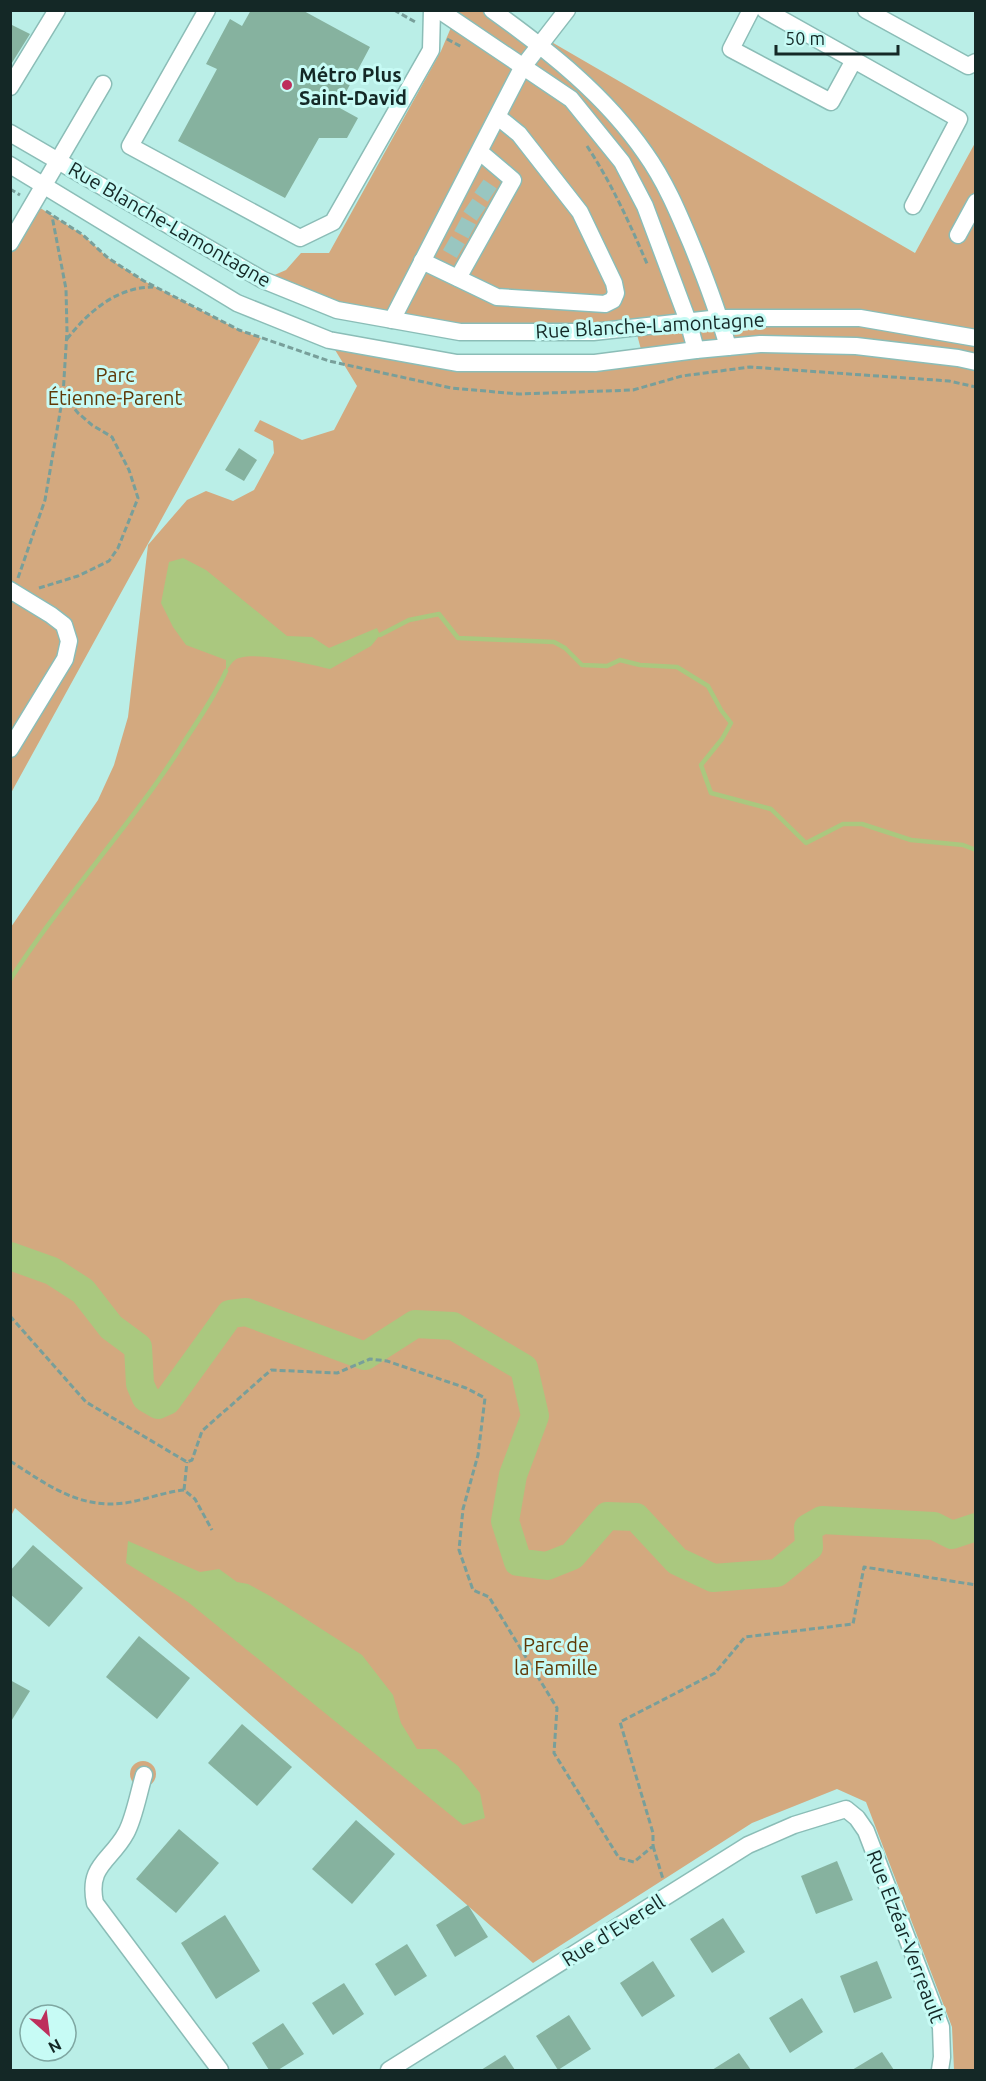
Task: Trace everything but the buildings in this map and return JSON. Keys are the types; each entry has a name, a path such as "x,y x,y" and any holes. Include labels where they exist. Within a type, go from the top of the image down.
{"street":[{"path":"10,87 57,10"},
{"path":"207,10 130,146 300,238 333,222 339,212 430,50 432,10"},
{"path":"439,10 571,99 622,162 645,206 688,321 696,350"},
{"path":"492,10 540,44 587,85 646,154 671,196 720,318 728,347"},
{"path":"392,320 422,261 441,239 462,202 472,181 480,152 522,68 567,10"},
{"path":"751,10 731,49 831,102 854,60"},
{"path":"765,10 958,119 913,206"},
{"path":"867,10 968,66 975,62"},
{"path":"10,243 103,84"},
{"path":"422,261 497,297 605,304 613,300 616,293 614,283 580,212 519,134 498,117"},
{"name":"Rue Blanche-Lamontagne","path":"10,133 263,280 338,310 460,332 593,332 720,318 860,318 975,338"},
{"path":"458,278 467,254 487,218 513,180 480,152"},
{"name":"Rue Blanche-Lamontagne","path":"10,165 237,303 329,340 457,363 595,363 759,344 856,346 975,362"},
{"path":"958,235 975,202"},
{"path":"10,749 65,659 69,641 64,626 51,615 13,592"},
{"path":"144,1775 126,1833 100,1866 92,1886 95,1903 220,2070"},
{"name":"Rue d'Everell","path":"389,2070 748,1845 794,1825 846,1809"},
{"name":"Rue Elzéar-Verreault","path":"846,1809 857,1818 866,1831 941,2027 940,2070"}],"path":[{"path":"447,39 467,50"},
{"path":"586,146 605,174 621,204 651,273"},
{"path":"13,592 45,500 63,395 67,339 66,289 52,216"},
{"path":"67,339 95,309 114,296 141,287 155,287"},
{"path":"678,352 682,376 750,367 949,381 975,387"},
{"path":"13,592 78,576 109,561 118,548 138,498 129,470 112,438 78,413 63,395"},
{"path":"10,1316 86,1402 187,1462"},
{"path":"187,1462 192,1460 202,1431 271,1370 337,1373 370,1359 398,1365 466,1388 485,1398 478,1455 463,1509 459,1550 473,1590 489,1597 557,1708 554,1753 619,1858 634,1862 653,1846"},
{"path":"10,1461 58,1492 96,1503 125,1503 184,1490"},
{"path":"184,1490 187,1462"},
{"path":"184,1490 195,1499 212,1530"},
{"path":"668,1895 653,1846 653,1833 620,1722 715,1674 745,1638 853,1624 864,1567 975,1585"}],"green space":[{"name":"Parc de la Famille","path":"458,11 498,11 915,253 975,143 975,2070 954,2070 952,2027 866,1802 837,1789 752,1823 533,1963 15,1508 11,1516 11,927 98,800 114,765 128,717 148,545 187,500 206,491 233,501 254,490 274,453 273,441 254,431 260,420 302,440 334,430 357,386 329,340 457,363 643,357 635,327 460,332 337,310 263,280 286,270 301,253 329,253 441,51"},
{"name":"Parc Étienne-Parent","path":"34,204 83,235 108,258 144,281 239,330 261,338 11,793 10,243"},
{"path":"143,1761 152,1765 156,1774 152,1783 143,1787 134,1783 130,1774 134,1765"}],"shaded area":[{"path":"183,558 206,570 287,636 312,637 329,648 377,628 380,635 371,646 330,669 253,656 235,660 226,671 226,660 186,645 173,627 161,603 169,562"},
{"path":"128,1541 200,1572 219,1569 237,1582 248,1584 270,1596 362,1655 393,1695 401,1723 417,1749 436,1749 458,1766 480,1793 485,1818 463,1825 188,1602 126,1563"}],"waterway":[{"path":"380,635 409,620 439,614 458,638 554,642 565,648 582,665 607,666 620,660 640,665 677,667 708,686 731,723 722,739 701,765 711,793 771,809 806,843 843,824 862,824 911,840 963,845 976,850"},
{"path":"10,980 52,919 164,773 226,671"},
{"path":"10,1256 52,1271 83,1291 111,1327 138,1347 140,1384 146,1398 158,1405 167,1401 230,1314 246,1312 365,1356 415,1324 453,1326 524,1368 535,1416 513,1475 505,1521 518,1562 547,1566 572,1556 607,1516 636,1517 677,1561 713,1578 777,1573 809,1547 808,1528 822,1520 934,1526 952,1535 976,1527"}],"tunnel":[{"path":"479,186 495,197"},
{"path":"468,205 484,216"},
{"path":"458,224 475,233"},
{"path":"447,243 464,253"}],"place":[{"name":"Métro Plus Saint-David","path":"287,85"}]}
